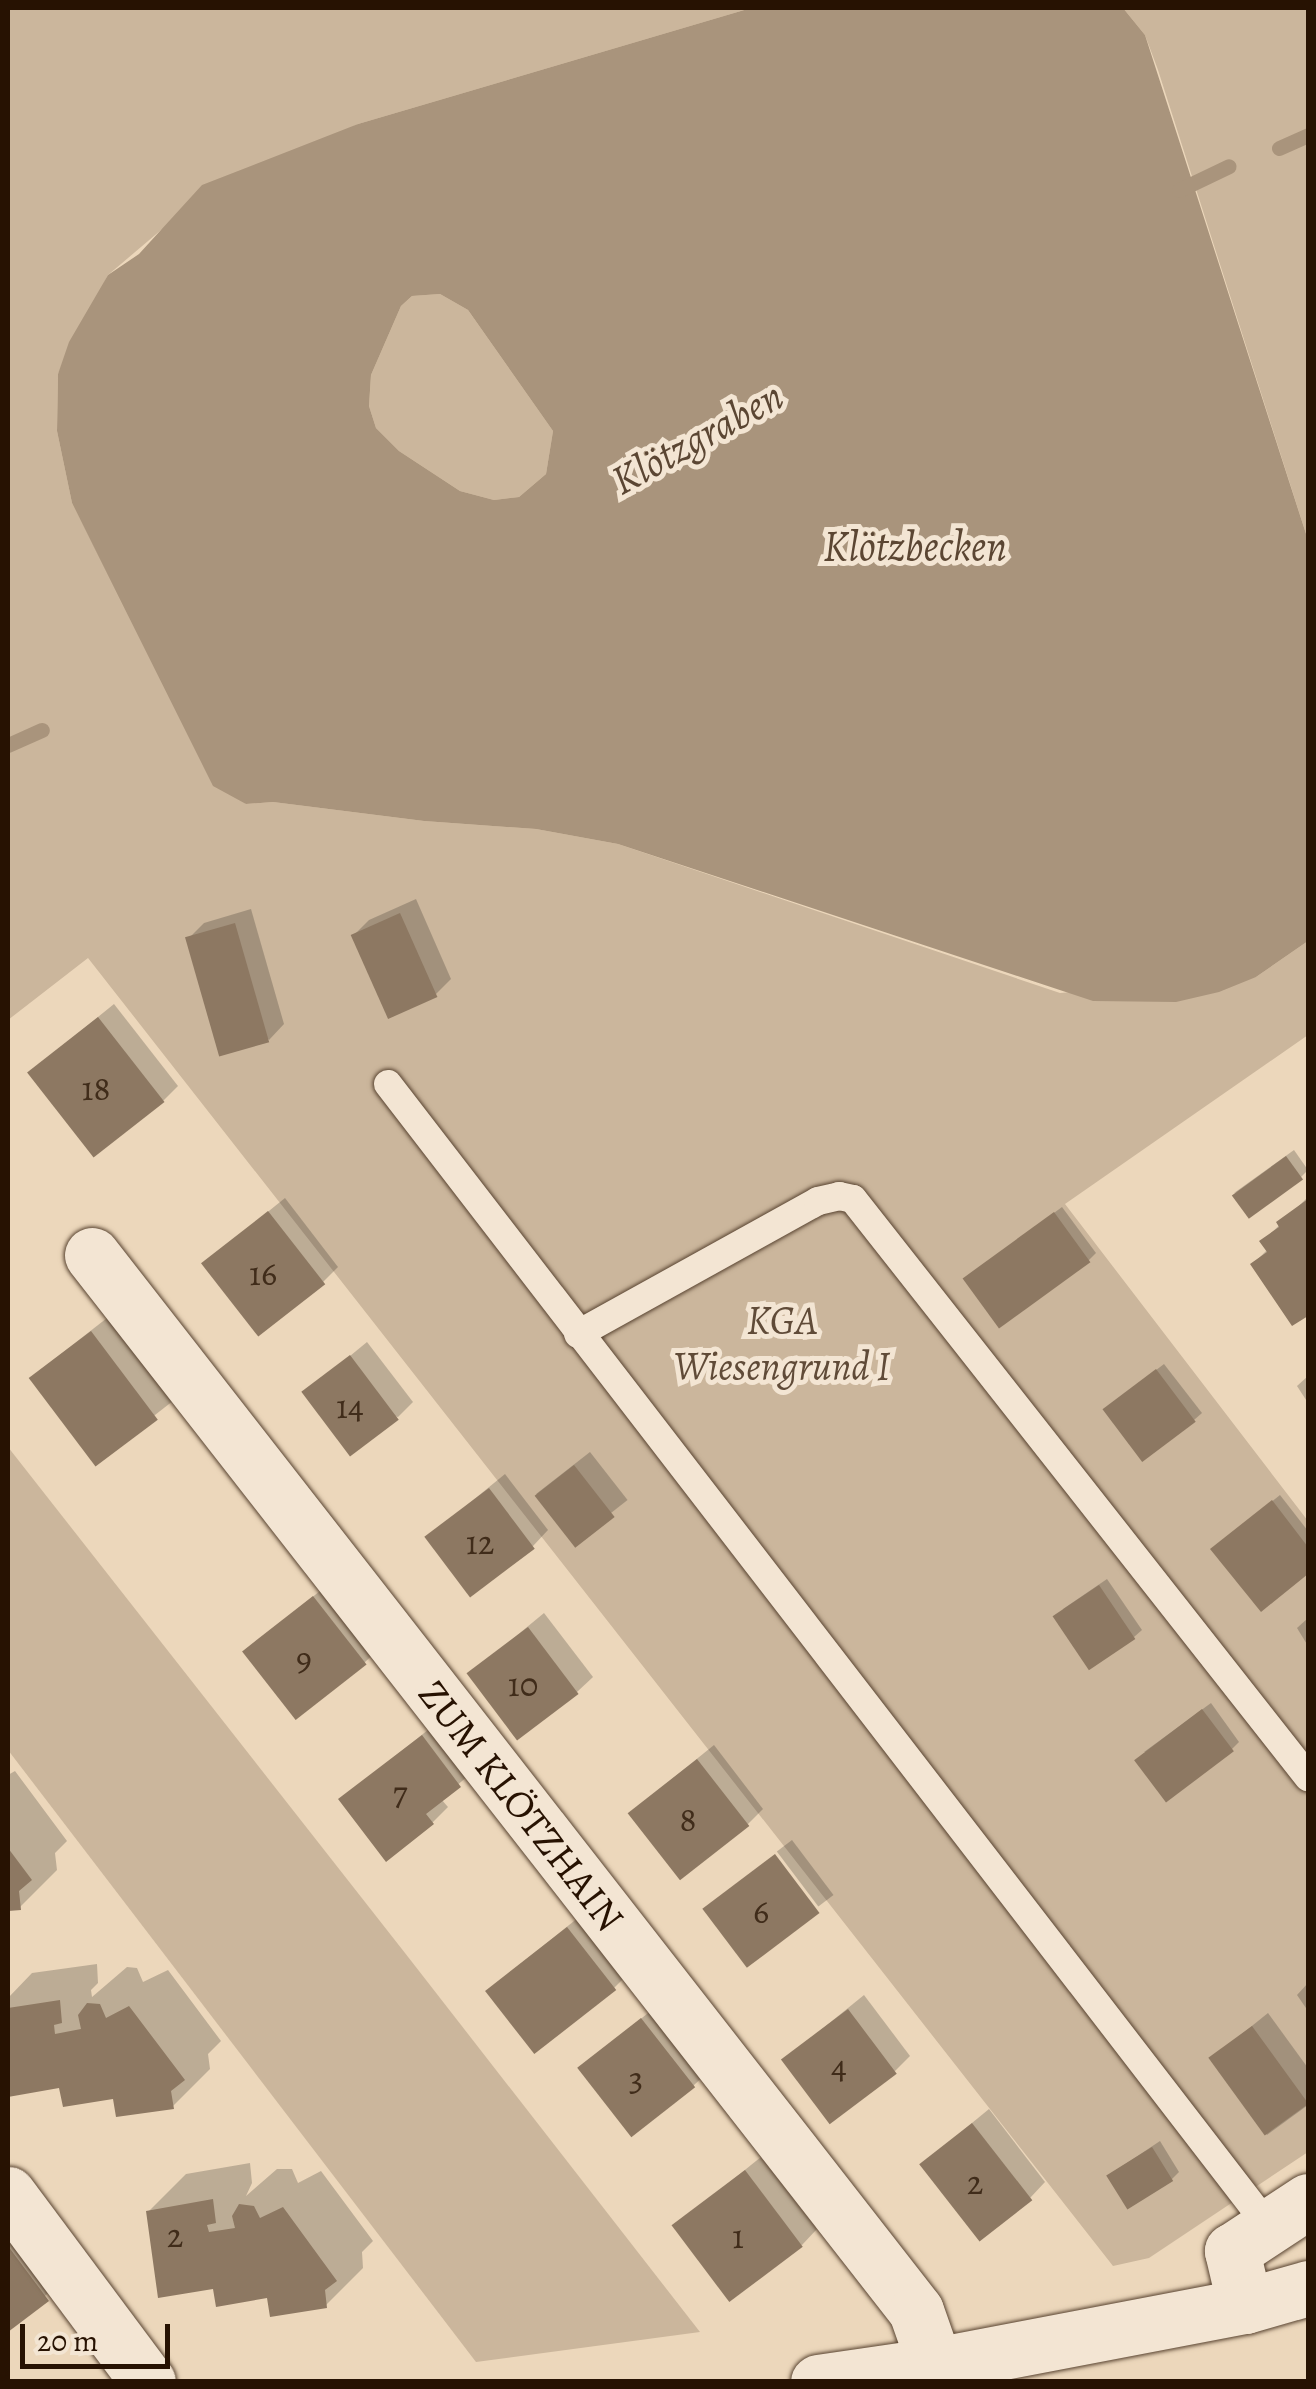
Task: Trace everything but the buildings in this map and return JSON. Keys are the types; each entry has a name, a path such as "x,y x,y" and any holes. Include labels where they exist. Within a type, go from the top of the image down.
{"street":[{"name":"ZUM KLÖTZHAIN","path":"92,1255 916,2311 935,2365"},
{"path":"8,2194 148,2382"},
{"path":"1244,2306 1232,2250 1289,2214"},
{"path":"818,2382 935,2365 1244,2306 1308,2288"}],"lane":[{"path":"388,1084 578,1334 1289,2214"},
{"path":"578,1334 818,1201 839,1196 853,1200 1308,1777"}],"green space":[{"name":"KGA Wiesengrund I","path":"8,8 751,8 358,124 161,230 108,275 58,374 57,431 72,503 198,751 246,804 273,802 424,821 536,829 618,844 1060,993 1256,977 1308,941 1308,1035 1065,1204 1308,1521 1308,2152 1149,2258 1113,2266 88,958 8,1020"},
{"path":"1123,8 1308,8 1308,540 1158,70 1145,35"},
{"path":"440,294 468,310 553,431 546,474 519,497 494,500 460,491 399,451 376,428 369,406 371,375 401,306 412,296"},
{"path":"8,1447 700,2332 476,2362 8,1750"}],"water":[{"name":"Klötzbecken","path":"751,8 1123,8 1145,35 1308,540 1308,941 1256,977 1219,992 1176,1002 1093,1001 618,844 536,829 424,821 273,802 246,804 213,786 72,503 57,431 58,374 69,342 108,275 139,254 202,185 358,124","holes":["440,294 468,310 553,431 546,474 519,497 494,500 460,491 399,451 376,428 369,406 371,375 401,306 412,296"]}],"waterway":[{"name":"Klötzgraben","path":"1279,148 1308,135"},
{"name":"Klötzgraben","path":"1179,190 1229,166"},
{"name":"Klötzgraben","path":"8,745 42,730"}]}
